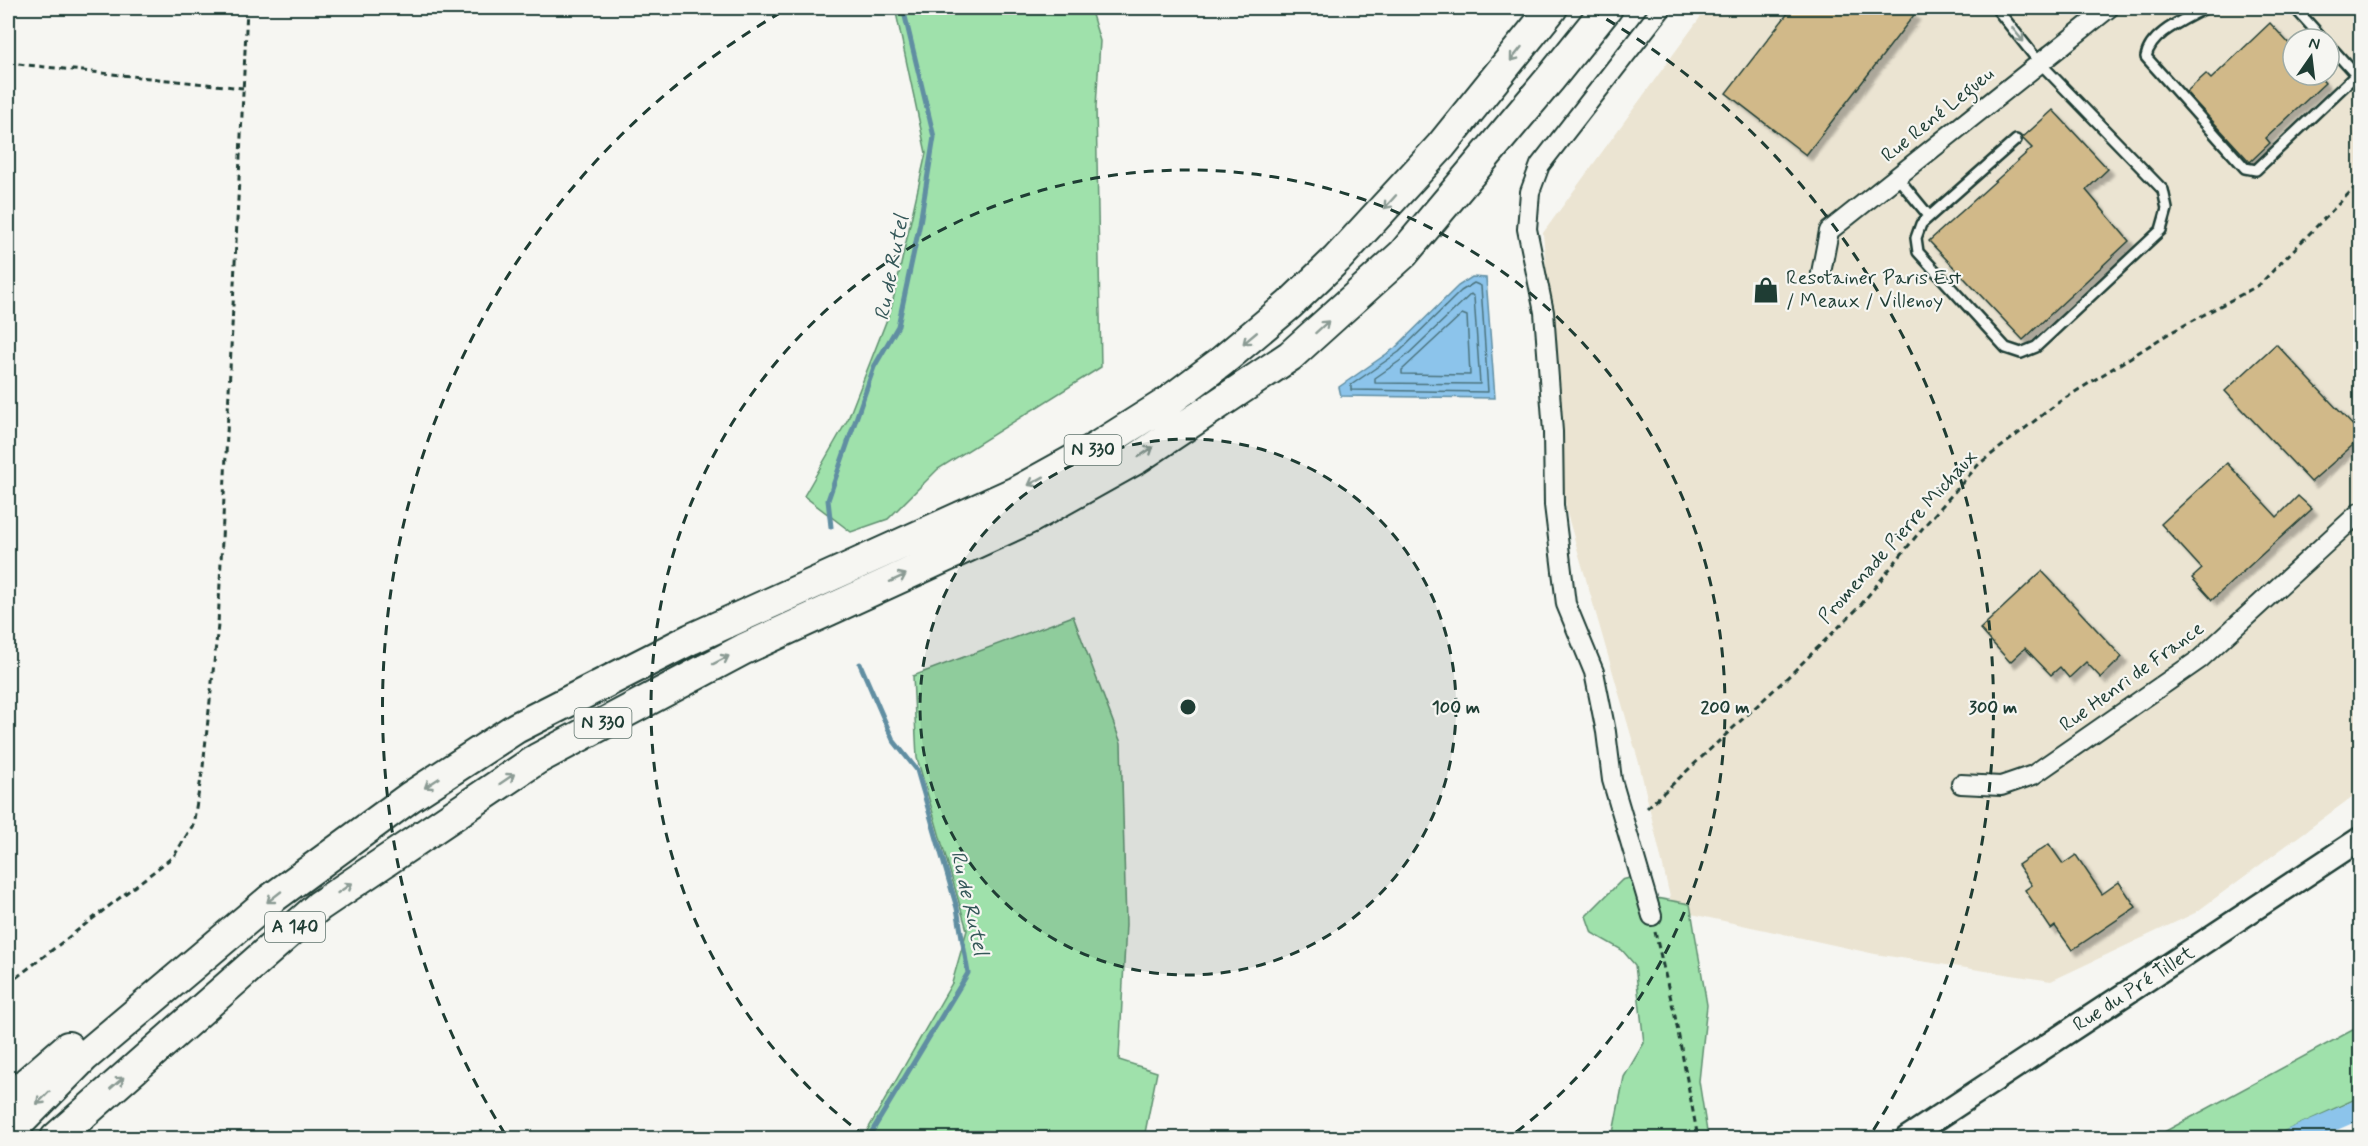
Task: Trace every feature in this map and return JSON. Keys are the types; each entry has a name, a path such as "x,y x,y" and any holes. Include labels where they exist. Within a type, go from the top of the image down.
{"highway":[{"name":"N 330","path":"516,728 691,639 1016,492 1094,449 1165,404 1255,334 1337,260 1441,146 1552,8"},
{"name":"N 330","path":"537,759 744,649 1032,517 1136,459 1290,356 1402,254 1607,8"},
{"name":"A 140","path":"8,1134 84,1057 271,899 410,797 516,728"},
{"name":"A 140","path":"65,1133 319,906 537,759"},
{"path":"8,1099 102,1018 148,1002"}],"street":[{"path":"1652,916 1612,780 1606,732 1594,672 1566,604 1554,505 1554,432 1544,312 1527,229 1530,192 1540,165 1662,8"},
{"name":"Rue René Legueu","path":"1821,273 1829,231 2109,8"},
{"name":"Rue Henri de France","path":"1961,783 2001,786 2033,775 2200,659 2361,512"},
{"name":"Rue du Pré Tillet","path":"1907,1138 2361,839"}],"lane":[{"path":"1996,8 2039,62 2163,190 2168,208 2162,230 2036,347 2021,353 2006,348 1918,252 1916,238 1921,224 1929,216 2016,140"},
{"path":"2205,8 2157,37 2148,48 2146,57 2245,168 2256,170 2358,73 2341,57"},
{"path":"2295,8 2313,27"},
{"path":"1897,177 1929,216"}],"path":[{"path":"8,984 174,856 192,825 203,768 218,626 247,8"},
{"path":"8,63 243,88"},
{"name":"Promenade Pierre Michaux","path":"1647,808 1790,675 1859,607 1926,524 1979,464 2059,402 2168,334 2259,285 2361,182"},
{"path":"1652,916 1675,1016 1698,1138"},
{"path":"2352,1138 2361,1135"}],"shaded area":[{"path":"1707,8 2360,8 2360,791 2195,913 2051,981 1875,954 1673,910 1639,763 1566,510 1543,233"}],"green space":[{"path":"895,8 1090,8 1100,41 1096,107 1101,367 938,469 888,519 851,532 804,496 848,419 891,309 926,153"},
{"path":"1073,616 1121,743 1126,924 1119,1060 1157,1072 1144,1138 863,1138 952,983 967,930 917,758 913,676"},
{"path":"1637,876 1639,895 1690,904 1707,1005 1699,1081 1708,1138 1606,1138 1613,1133 1624,1077 1644,1043 1635,965 1622,950 1592,933 1586,916 1622,880"},
{"path":"2360,1026 2360,1097 2270,1138 2153,1138"}],"water":[{"path":"1472,277 1486,278 1495,398 1341,396 1339,387 1395,348 1458,286"}],"building":[{"path":"1792,8 1904,8 1914,15 1806,155 1726,93"},
{"path":"2270,23 2281,35 2281,87 2321,87 2266,138 2270,143 2250,162 2186,92 2206,74 2211,79"},
{"path":"2053,110 2108,169 2086,190 2129,241 2023,340 1929,241 2032,148 2022,138"},
{"path":"2276,344 2361,434 2361,438 2311,482 2225,391"},
{"path":"2227,463 2277,517 2298,496 2312,509 2212,600 2192,578 2202,569 2161,524"},
{"path":"2042,571 2122,657 2101,678 2086,662 2069,678 2060,667 2051,675 2025,648 2010,662 1980,629"},
{"path":"2049,844 2063,864 2076,855 2102,894 2119,882 2136,907 2072,950 2055,926 2051,929 2025,890 2032,885 2018,865"}],"waterway":[{"name":"Ru de Rutel","path":"831,527 828,500 874,367 898,326 920,223 934,137 903,8"},
{"name":"Ru de Rutel","path":"860,664 893,740 917,770 957,908 968,973 868,1138"},
{"path":"2293,1138 2360,1109"}],"place":[{"name":"Resotainer Paris Est / Meaux / Villenoy","path":"1766,290"}]}
